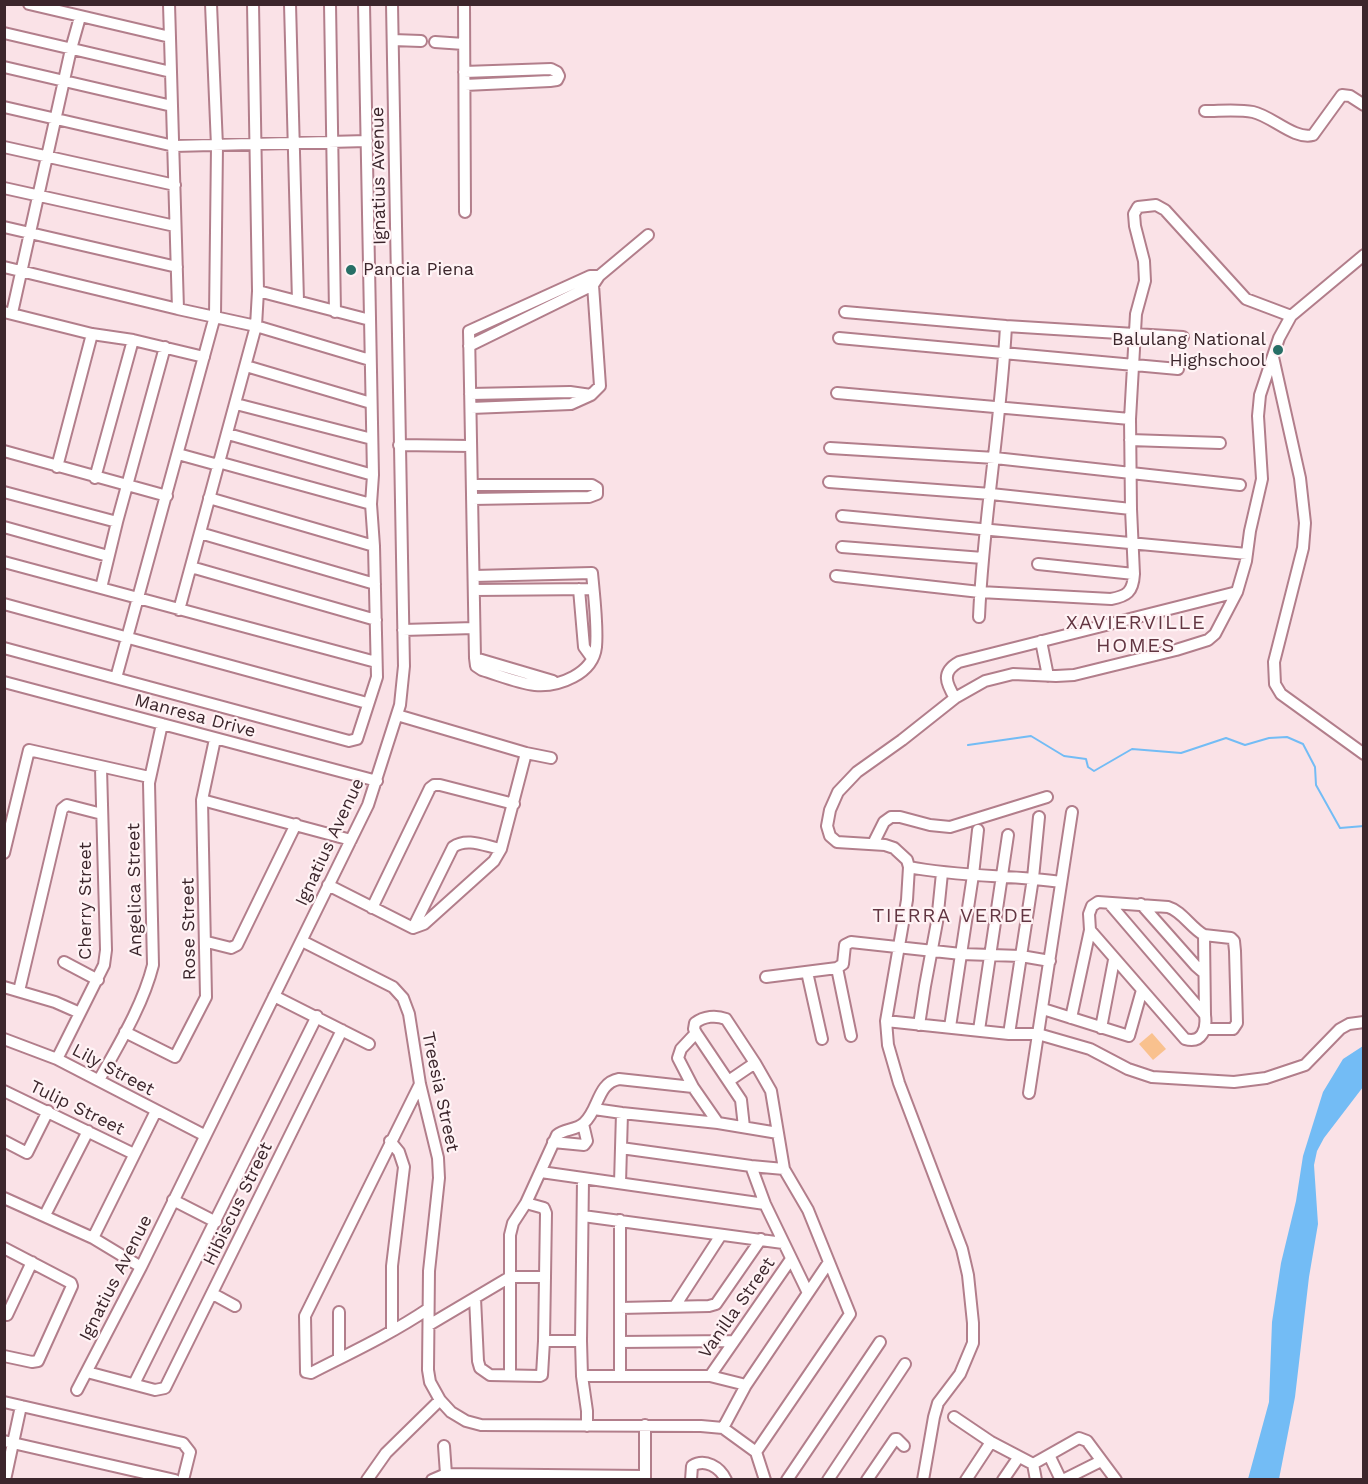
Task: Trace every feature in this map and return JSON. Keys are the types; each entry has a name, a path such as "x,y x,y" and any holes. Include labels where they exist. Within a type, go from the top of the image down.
{"street":[{"path":"29,4 170,37"},
{"path":"169,4 178,309"},
{"path":"116,678 215,316 216,146 211,4"},
{"path":"179,610 256,326 258,291 253,4"},
{"path":"290,4 298,301"},
{"path":"330,4 335,312"},
{"path":"4,648 352,741 357,739 367,703 375,686 376,662 371,504 373,475 364,4"},
{"name":"Ignatius Avenue","path":"77,1390 141,1267 368,805 397,715 404,680 392,4"},
{"path":"464,4 465,212"},
{"path":"81,17 71,49 22,271 8,312 92,334 133,340 204,357"},
{"path":"4,33 171,72"},
{"path":"393,40 422,41"},
{"path":"435,42 464,44"},
{"path":"4,67 172,106"},
{"path":"464,72 551,69 559,76 557,80 550,81 465,84"},
{"path":"1205,111 1252,112 1274,120 1298,135 1307,136 1313,135 1342,95 1350,96 1364,105"},
{"path":"4,107 174,146 256,146 367,141"},
{"path":"4,147 175,185"},
{"path":"4,188 175,226"},
{"path":"836,576 980,592 1111,600 1127,594 1134,585 1130,474 1133,365 1136,314 1145,281 1144,261 1135,226 1134,214 1138,207 1156,205 1164,210 1246,299 1291,316"},
{"path":"4,227 177,267"},
{"path":"474,576 592,573 596,648 590,664 581,674 557,682 534,685 482,670 476,666 474,628 470,346 596,280 648,235"},
{"path":"923,1479 938,1403 949,1391 968,1360 973,1343 974,1323 968,1275 962,1249 899,1083 888,1045 886,1021 900,946 909,867 903,854 894,848 837,842 830,836 827,826 830,810 838,792 857,772 972,687 1002,676 1026,673 1048,676 1074,675 1208,640 1220,627 1237,592 1247,554 1262,479 1258,416 1260,395 1279,338 1291,316 1364,255"},
{"path":"4,267 256,326 370,360"},
{"path":"471,408 571,404 591,395 600,386 596,280"},
{"path":"258,291 370,320"},
{"path":"845,312 1006,326 1183,337"},
{"path":"979,617 1006,326"},
{"path":"57,467 92,334"},
{"path":"839,338 1178,369"},
{"path":"95,478 133,340"},
{"path":"101,588 165,347"},
{"path":"1273,357 1300,478 1305,523 1303,548 1274,662 1275,684 1281,694 1364,754"},
{"path":"246,366 371,403"},
{"path":"470,394 570,392 591,395"},
{"path":"837,393 1130,418"},
{"path":"236,404 372,439"},
{"path":"228,434 373,475"},
{"path":"1130,440 1220,443"},
{"path":"399,445 471,446"},
{"path":"830,448 995,458 1240,485"},
{"path":"4,451 95,478 167,496"},
{"path":"178,454 371,504"},
{"path":"829,482 991,494 1131,509"},
{"path":"472,485 592,485 597,488 597,494 589,497 472,499"},
{"path":"4,492 117,522"},
{"path":"209,498 374,546"},
{"path":"842,516 1247,554"},
{"path":"4,527 108,555"},
{"path":"200,533 375,584"},
{"path":"842,547 983,558"},
{"path":"4,562 376,662"},
{"path":"1038,564 1134,574"},
{"path":"191,567 376,620"},
{"path":"579,589 584,647 592,658"},
{"path":"474,590 593,589"},
{"path":"955,698 948,686 946,675 950,667 958,662 1237,592"},
{"path":"4,604 367,703"},
{"path":"403,630 474,628"},
{"path":"1041,641 1048,676"},
{"name":"Manresa Drive","path":"4,682 377,781"},
{"path":"397,715 526,753 551,758"},
{"name":"Angelica Street","path":"99,1080 125,1032 153,965 149,777 162,724"},
{"name":"Rose Street","path":"125,1032 176,1057 210,999 202,800 215,739"},
{"path":"4,853 29,750 149,777"},
{"path":"328,885 413,928 422,926 494,861 501,849 526,753"},
{"name":"Cherry Street","path":"57,1059 104,965 106,950 101,768"},
{"path":"372,908 430,788 434,785 514,804"},
{"path":"873,844 884,822 891,817 950,827 1047,797"},
{"path":"202,800 351,840"},
{"path":"19,991 64,806 102,814"},
{"path":"1029,1093 1072,812"},
{"path":"1009,1034 1033,878 1039,817"},
{"path":"207,942 234,948 237,945 296,824"},
{"path":"950,1027 978,830"},
{"path":"979,1030 1008,836"},
{"path":"413,928 453,848 467,842 501,849"},
{"path":"909,867 942,873 1033,878 1061,882"},
{"path":"919,1026 937,922 942,873"},
{"path":"1071,1018 1090,930 1089,914 1092,906 1098,902 1142,904 1174,908 1204,935 1231,938 1234,941 1236,951 1235,1026 1226,1030 1206,1029"},
{"path":"1108,903 1205,1015"},
{"path":"1142,904 1204,973"},
{"path":"1090,930 1185,1039 1191,1041 1198,1039 1206,1029 1204,935"},
{"name":"Treesia Street","path":"302,941 386,983 403,998 409,1014 420,1084 438,1158 439,1178 429,1271 428,1370 430,1382 440,1400"},
{"path":"766,977 837,968 843,964 845,945 856,941 961,954 1021,956 1050,961"},
{"path":"1101,1028 1114,960"},
{"path":"64,962 98,980"},
{"path":"837,968 850,1036"},
{"path":"807,972 822,1039"},
{"path":"4,987 55,1002 80,1013"},
{"path":"1043,1009 1129,1036 1142,990"},
{"path":"274,996 369,1044"},
{"path":"87,1372 134,1384 317,1016"},
{"path":"744,1127 741,1100 730,1080 696,1033 694,1026 700,1019 720,1017 726,1019 771,1091 784,1169 808,1210 850,1314 756,1452"},
{"path":"886,1021 1009,1034 1038,1034 1090,1049 1128,1069 1152,1077 1234,1082 1266,1078 1305,1065 1340,1029 1349,1024 1364,1022"},
{"name":"Hibiscus Street","path":"134,1384 155,1390 165,1388 342,1030"},
{"path":"696,1033 681,1049 678,1058 693,1087 718,1123"},
{"name":"Lily Street","path":"4,1039 57,1059 204,1135"},
{"path":"730,1080 755,1063"},
{"path":"510,1375 511,1230 559,1132 584,1124 594,1109 605,1084 610,1081 619,1079 693,1087"},
{"path":"420,1084 305,1316 306,1372 310,1373 339,1359 428,1309"},
{"name":"Tulip Street","path":"4,1091 134,1154"},
{"path":"594,1109 718,1123 778,1133"},
{"path":"4,1141 27,1153 48,1111"},
{"path":"93,1238 156,1111"},
{"path":"620,1183 622,1113"},
{"path":"553,1142 584,1145 587,1141 584,1124"},
{"path":"45,1215 88,1131"},
{"path":"390,1141 399,1152 404,1167 392,1266 392,1331"},
{"path":"621,1148 784,1169"},
{"path":"751,1166 765,1204 808,1293"},
{"path":"540,1172 765,1204"},
{"path":"583,1179 580,1341 587,1426"},
{"path":"4,1212 7,1199 93,1238 141,1267"},
{"path":"173,1200 216,1222"},
{"path":"476,1298 480,1368 490,1375 542,1375 545,1210 526,1203"},
{"path":"583,1216 783,1243"},
{"path":"620,1221 620,1376"},
{"path":"675,1306 722,1235"},
{"path":"620,1308 708,1306 719,1301 761,1239"},
{"path":"4,1248 72,1284 38,1361 32,1362 4,1356"},
{"name":"Vanilla Street","path":"710,1376 791,1259"},
{"path":"7,1314 32,1262"},
{"path":"723,1428 746,1385 829,1262"},
{"path":"429,1325 510,1277 545,1278"},
{"path":"213,1293 234,1306"},
{"path":"339,1312 339,1359"},
{"path":"544,1341 580,1341"},
{"path":"620,1342 733,1341"},
{"path":"787,1479 880,1342"},
{"path":"828,1479 904,1364"},
{"path":"582,1376 710,1376 746,1385"},
{"path":"367,1479 386,1453 440,1400 451,1412 466,1421 481,1425 645,1425 723,1428 756,1452 765,1479"},
{"path":"4,1401 183,1443 190,1452 183,1479"},
{"path":"11,1479 5,1478 9,1442 21,1406"},
{"path":"954,1417 991,1442 1033,1464"},
{"path":"432,1479 446,1474 645,1478 645,1425"},
{"path":"1033,1464 1079,1438 1087,1441 1116,1479"},
{"path":"867,1479 895,1439 904,1446"},
{"path":"9,1442 175,1479"},
{"path":"966,1479 991,1442"},
{"path":"444,1446 446,1474"},
{"path":"1049,1455 1062,1479 1101,1461"},
{"path":"1003,1479 1018,1458"},
{"path":"691,1479 692,1466 705,1462 712,1465 726,1479"},
{"path":"1033,1464 1036,1479"}],"shaded area":[{"path":"1152,1033 1166,1049 1153,1060 1139,1044"}],"water":[{"path":"1363,1046 1363,1087 1324,1138 1317,1151 1314,1165 1318,1224 1309,1277 1295,1397 1279,1479 1248,1479 1269,1402 1272,1322 1281,1263 1296,1201 1303,1156 1323,1092 1343,1059"}],"waterway":[{"path":"968,745 1031,736 1064,756 1086,759 1088,767 1094,771 1132,749 1181,753 1226,738 1245,745 1269,738 1287,737 1303,744 1315,767 1316,785 1340,828 1364,826"}],"place":[{"name":"Pancia Piena","path":"351,270"},
{"name":"Balulang National Highschool","path":"1278,350"}],"district":[{"name":"XAVIERVILLE HOMES","path":"1136,634"},
{"name":"TIERRA VERDE","path":"953,916"}]}
